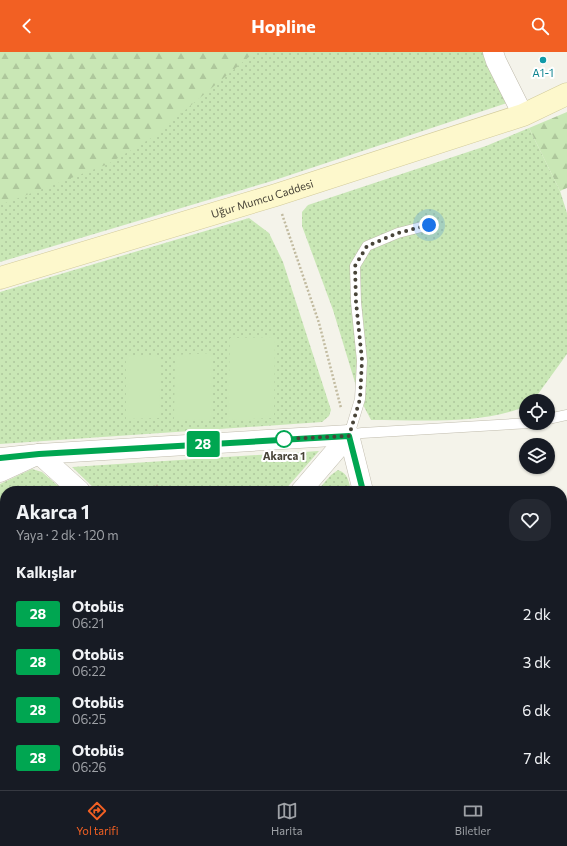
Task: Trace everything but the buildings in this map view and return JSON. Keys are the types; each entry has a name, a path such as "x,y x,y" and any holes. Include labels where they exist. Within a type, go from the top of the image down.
{"street":[{"path":"493,52 523,115"},
{"name":"Uğur Mumcu Caddesi","path":"0,278 276,195 523,115 567,94"},
{"path":"0,458 39,454 349,436"},
{"path":"305,486 349,436"},
{"path":"349,436 362,486"},
{"path":"0,472 39,454"},
{"path":"39,454 74,486"}],"lane":[{"path":"429,225 398,233 367,246 355,266 356,302 362,360 360,399 349,436 362,433 519,424"},
{"path":"555,418 567,415"}],"path":[{"path":"281,209 319,322 349,436"}],"green space":[{"path":"0,52 485,52 516,100 272,181 0,262"},
{"path":"0,52 253,52 153,137 108,164 0,205"},
{"path":"567,112 567,188 560,191 529,128"},
{"path":"529,128 560,191 567,213 567,354 538,394 519,394 519,408 509,412 471,419 430,421 371,420 360,399 333,310 302,226 302,212 308,205 486,146"},
{"path":"249,218 269,233 283,262 331,410 329,416 322,422 0,444 0,292"},
{"path":"275,337 274,418 228,420 230,338"},
{"path":"213,353 213,419 174,420 175,355"},
{"path":"161,355 159,418 126,419 126,356"},
{"path":"319,451 288,486 92,486 72,467"},
{"path":"32,469 42,472 58,486 0,486 0,484"},
{"path":"338,470 341,471 349,481 350,486 321,486 331,475"}],"bus line":[{"name":"28","path":"0,458 39,454 244,441 349,436 362,486"}],"place":[{"name":"A1-1","path":"543,60"},
{"name":"Akarca 1","path":"284,439"}],"route":[{"path":"284,439 349,436 360,399 362,360 356,302 355,266 367,246 398,233 429,225"}]}
